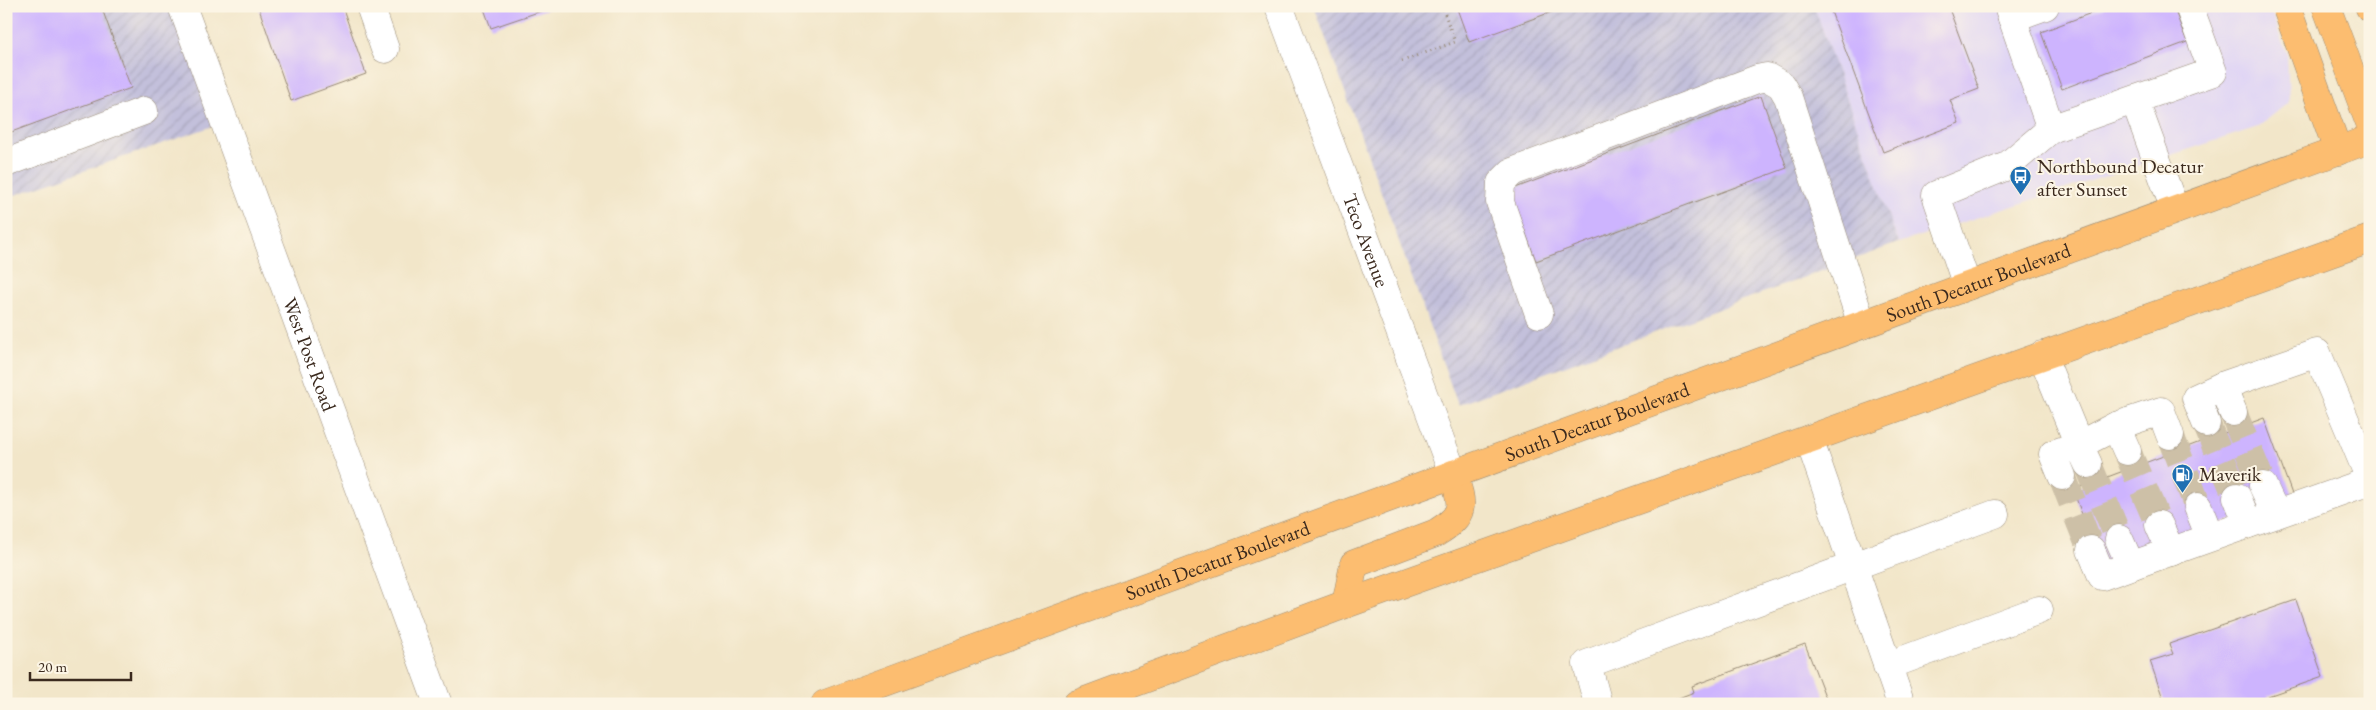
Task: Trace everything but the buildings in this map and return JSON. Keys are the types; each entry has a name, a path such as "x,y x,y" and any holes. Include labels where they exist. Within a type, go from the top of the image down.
{"main road":[{"path":"2286,6 2338,151"},
{"path":"2326,6 2370,124"},
{"name":"South Decatur Boulevard","path":"825,704 2370,139"},
{"path":"1078,704 1346,604 2042,354 2370,239"},
{"path":"1346,604 1354,564 1436,533 1446,527 1462,506 1453,474"}],"street":[{"name":"West Post Road","path":"182,6 438,704"},
{"path":"370,6 385,49"},
{"name":"Teco Avenue","path":"1279,6 1453,474"},
{"path":"2045,6 2010,12 2051,128"},
{"path":"1967,286 1936,195 2007,166 2051,128 2213,72 2189,6"},
{"path":"1539,314 1500,202 1501,183 1512,172 1757,79 1768,77 1781,85 1788,97 1862,325"},
{"path":"2135,100 2175,210"},
{"path":"6,163 144,111"},
{"path":"2062,476 2053,454 2084,454 2165,423 2196,398 2222,386 2317,353 2370,480 2102,576 2091,550"},
{"path":"2042,354 2084,454"},
{"path":"2222,386 2233,412"},
{"path":"2196,398 2206,423"},
{"path":"1808,439 1901,704"},
{"path":"2264,486 2276,514"},
{"path":"2237,497 2248,524"},
{"path":"2198,507 2210,537"},
{"path":"1598,704 1587,664 1995,514"},
{"path":"2159,524 2171,552"},
{"path":"2119,539 2131,566"},
{"path":"1887,666 2039,610"}],"path":[{"path":"1402,61 1455,42 1442,6"}],"shaded area":[{"path":"6,6 192,6 233,119 6,198"},
{"path":"1314,6 1814,6 1898,243 1458,405"},
{"path":"1814,6 2269,6 2287,55 2289,102 2258,127 1898,243"}],"tunnel":[{"path":"2233,412 2263,486"},
{"path":"2206,423 2237,497"},
{"path":"2170,435 2198,507"},
{"path":"2127,451 2159,525"},
{"path":"2088,464 2119,539"},
{"path":"2062,476 2091,550"}],"place":[{"name":"Northbound Decatur after Sunset","path":"2021,196"},
{"name":"Maverik","path":"2183,493"}]}
